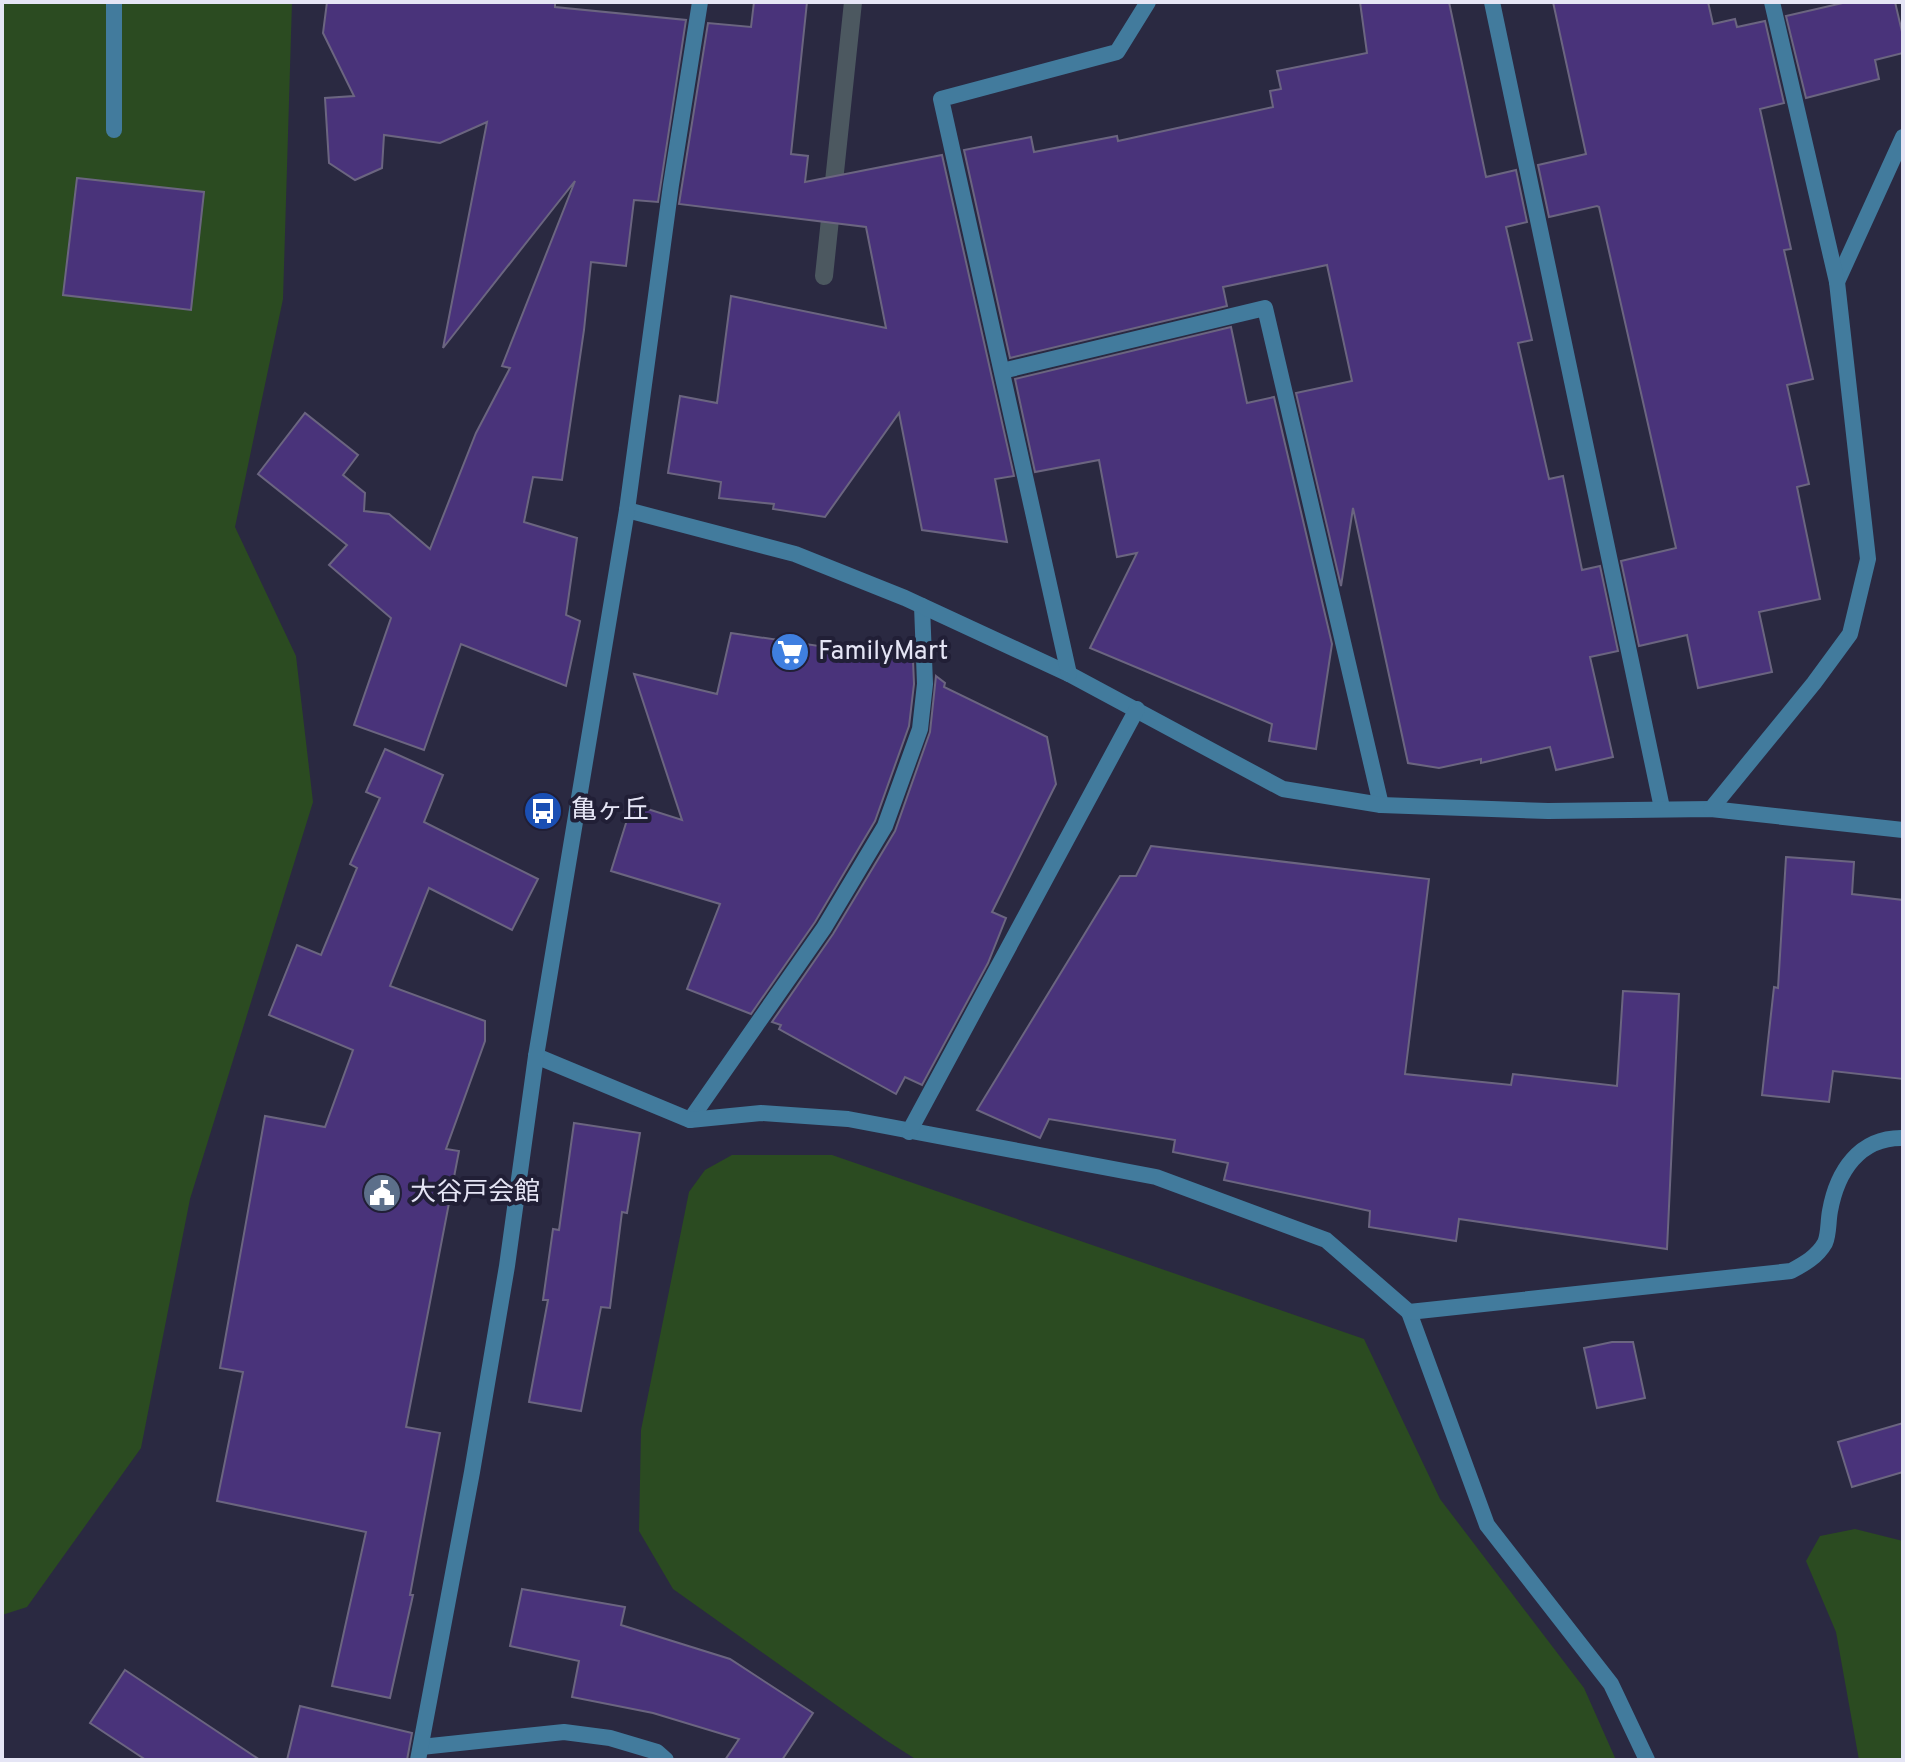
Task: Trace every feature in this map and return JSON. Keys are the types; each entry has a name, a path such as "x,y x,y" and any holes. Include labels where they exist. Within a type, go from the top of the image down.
{"street":[{"path":"114,2 114,130"},
{"path":"666,1760 657,1752 610,1738 564,1732 420,1753 505,1280 536,1056 627,510 671,185 700,2"},
{"path":"1069,674 941,99 1117,52 1148,2"},
{"path":"1492,2 1662,808"},
{"path":"1711,809 1850,634 1868,559 1837,282 1772,2"},
{"path":"1837,282 1903,137"},
{"path":"1002,371 1265,308 1381,805"},
{"path":"627,510 795,554 922,606 1069,674 1283,789 1381,805 1548,811 1711,809 1903,830"},
{"path":"690,1120 824,928 885,826 920,729 925,684 922,606"},
{"path":"909,1132 1137,709"},
{"path":"536,1056 690,1120 761,1113 848,1119 1156,1177 1326,1240 1409,1312 1487,1525 1611,1684 1647,1760"},
{"path":"1409,1312 1791,1271 1810,1261 1826,1241 1830,1208 1842,1170 1859,1152 1889,1137 1903,1138"}],"green space":[{"path":"2,2 292,2 283,299 235,527 296,656 313,802 190,1199 141,1448 27,1607 2,1615"},
{"path":"732,1155 832,1155 1364,1339 1440,1499 1584,1688 1616,1760 917,1760 884,1739 673,1589 639,1531 641,1430 689,1192 705,1170"},
{"path":"1855,1529 1903,1541 1903,1760 1859,1760 1836,1632 1806,1561 1820,1536"}],"building":[{"path":"327,2 555,2 555,7 686,20 658,202 634,200 626,266 591,262 562,480 533,477 524,522 577,538 566,615 580,621 566,686 461,644 424,750 354,725 391,618 329,565 347,545 258,474 305,413 358,455 343,475 365,493 364,511 389,514 430,549 476,433 510,368 502,366 575,181 443,348 487,122 440,143 384,135 382,168 355,180 329,163 325,98 354,96 323,33"},
{"path":"754,2 807,2 791,154 808,156 805,182 942,155 1014,476 995,479 1007,542 922,530 899,413 825,517 773,509 774,504 719,498 721,482 668,473 680,396 717,403 731,296 886,328 866,227 679,204 708,23 751,27"},
{"path":"1360,2 1449,2 1486,177 1516,170 1527,222 1506,227 1532,340 1518,343 1549,479 1563,476 1582,570 1600,566 1618,651 1590,657 1613,757 1556,770 1550,747 1481,763 1481,759 1439,768 1408,763 1353,508 1341,586 1296,393 1352,381 1327,265 1223,287 1227,306 1010,358 964,150 1031,137 1034,152 1117,136 1118,141 1273,107 1270,91 1281,89 1277,71 1367,53"},
{"path":"1553,2 1708,2 1713,24 1735,19 1737,27 1765,21 1784,103 1760,109 1791,249 1784,250 1813,379 1787,385 1809,484 1797,487 1820,599 1759,612 1772,672 1698,688 1687,635 1639,646 1621,561 1676,548 1599,207 1549,217 1538,165 1586,154"},
{"path":"1847,2 1895,2 1903,36 1903,53 1875,60 1879,79 1806,98 1786,16"},
{"path":"77,178 204,192 191,310 63,295"},
{"path":"1231,327 1247,403 1274,397 1332,644 1316,749 1269,741 1272,724 1090,648 1137,553 1117,557 1099,460 1035,472 1015,379"},
{"path":"731,633 913,660 914,684 909,726 875,821 815,922 751,1014 687,989 720,904 611,871 632,804 682,820 634,674 717,694"},
{"path":"936,676 945,683 944,687 1047,737 1056,784 992,912 1006,918 988,963 922,1085 905,1077 896,1094 779,1029 781,1025 772,1022 833,934 895,831 930,732"},
{"path":"385,749 443,775 424,822 538,879 512,930 429,888 390,986 485,1021 485,1041 446,1149 459,1151 406,1427 440,1433 410,1595 413,1595 390,1698 332,1686 366,1532 217,1501 243,1372 220,1368 265,1116 325,1127 353,1050 269,1015 297,945 321,955 357,868 350,864 380,798 366,792"},
{"path":"1151,846 1429,879 1405,1074 1511,1085 1513,1074 1617,1086 1623,991 1679,994 1667,1249 1459,1219 1456,1241 1369,1227 1370,1211 1224,1180 1228,1163 1173,1152 1175,1140 1049,1119 1040,1138 977,1110 1120,876 1136,876"},
{"path":"1786,857 1854,862 1852,894 1903,900 1903,1079 1833,1071 1829,1102 1762,1095 1774,987 1778,988"},
{"path":"574,1123 640,1133 627,1213 622,1212 610,1308 601,1307 581,1411 529,1402 548,1300 543,1300 553,1229 559,1230"},
{"path":"1612,1342 1633,1342 1645,1398 1597,1408 1584,1348"},
{"path":"1903,1423 1903,1472 1852,1487 1838,1442"},
{"path":"522,1589 625,1607 621,1625 730,1659 813,1713 782,1760 725,1760 739,1739 653,1713 572,1697 579,1661 510,1646"},
{"path":"125,1670 260,1760 146,1760 90,1723"},
{"path":"300,1706 412,1733 407,1760 287,1760"}],"waterway":[{"path":"824,276 853,2"}],"place":[{"name":"FamilyMart","path":"790,652"},
{"name":"亀ヶ丘","path":"543,811"},
{"name":"大谷戸会館","path":"382,1193"}]}
